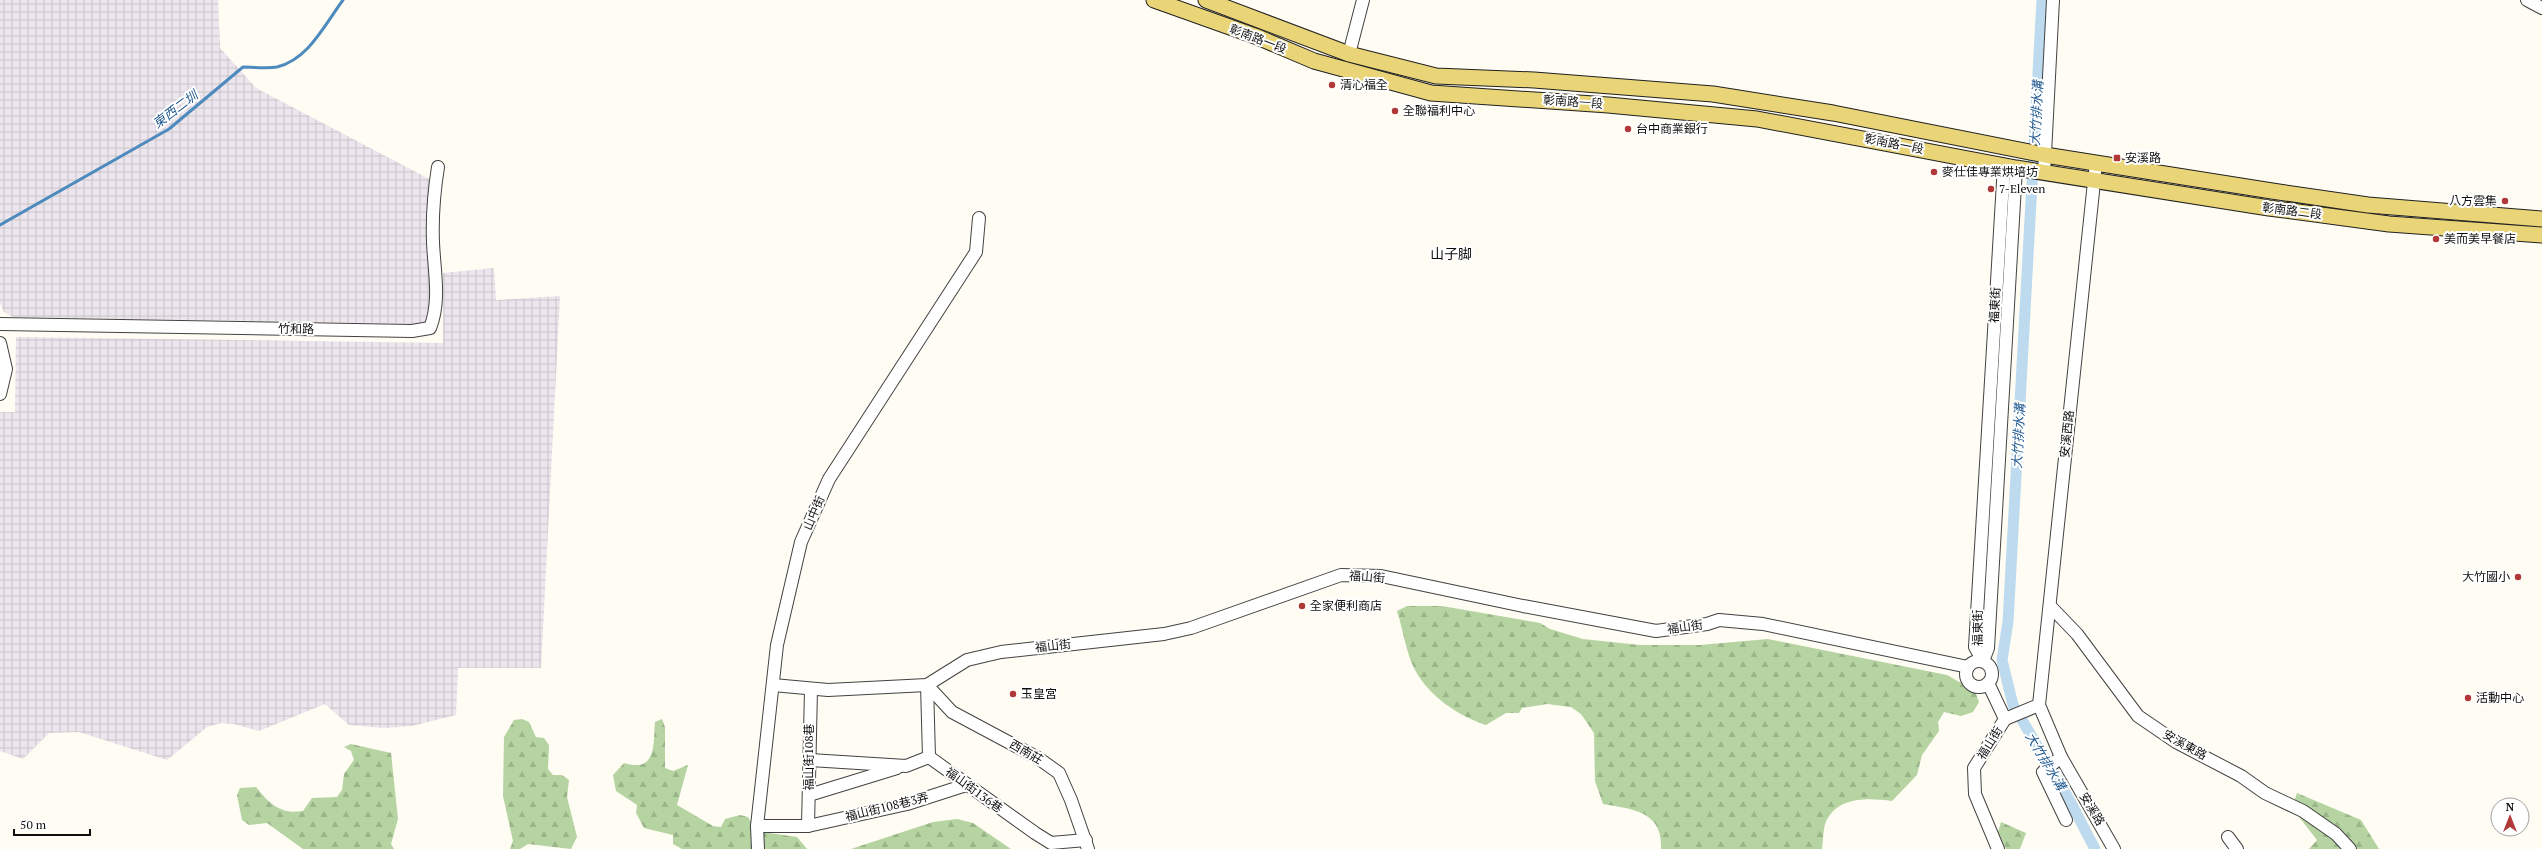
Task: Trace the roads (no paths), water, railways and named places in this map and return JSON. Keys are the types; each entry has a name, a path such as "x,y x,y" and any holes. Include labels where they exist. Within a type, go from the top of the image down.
{"main road":[{"name":"彰南路一段","path":"1154,0 1255,36 1314,61 1431,93 1608,104 1757,119 2044,173"},
{"name":"彰南路一段","path":"1206,0 1349,54 1436,76 1534,80 1713,94 1833,113 2021,151"},
{"name":"福東街","path":"2005,148 2010,167"},
{"path":"2010,167 2021,151"},
{"name":"彰南路二段","path":"2021,151 2343,202 2542,219"},
{"name":"彰南路二段","path":"2044,173 2389,224 2542,234"}],"street":[{"path":"1349,54 1363,0"},
{"path":"2044,173 2053,0"},
{"path":"2527,0 2542,8"},
{"name":"安溪西路","path":"2039,705 2096,163"},
{"name":"竹和路","path":"0,324 412,332 430,328 436,312 433,240 434,192 438,167"},
{"name":"福東街","path":"1983,661 1975,647 2000,223 2010,167"},
{"name":"福東街","path":"1983,661 1988,648 2011,263 2013,224 2010,167"},
{"name":"山中街","path":"758,849 758,826 778,645 802,542 829,479 976,252 979,218"},
{"path":"2000,223 2013,224"},
{"path":"1998,263 2011,263"},
{"path":"1994,332 2007,333"},
{"path":"0,343 6,369 0,394"},
{"path":"1989,416 2002,417"},
{"name":"福山街","path":"774,685 828,690 926,685 967,660 1001,652 1164,634 1191,628 1341,575 1381,576 1523,606 1656,631 1719,620 1764,624 1968,667"},
{"name":"安溪東路","path":"2050,606 2077,634 2138,716 2176,742 2242,776 2265,793 2303,811 2336,834 2350,849"},
{"path":"1983,661 1975,662 1968,667 1966,676 1971,684 1980,687 1988,683"},
{"name":"福山街","path":"1983,661 1992,670 1991,679 1988,683 2005,719 1974,768 1975,794 1998,849"},
{"path":"809,795 906,766 929,757 926,685"},
{"name":"西南莊","path":"926,685 952,712 1038,758 1059,773 1087,845"},
{"name":"福山街108巷","path":"808,826 810,760 809,724 811,689"},
{"path":"2005,719 2039,705"},
{"name":"安溪路","path":"2039,705 2060,759 2114,849"},
{"name":"福山街136巷","path":"929,757 966,785 1051,842 1087,845"},
{"path":"2060,759 2043,772 2066,820"},
{"path":"810,760 906,766"},
{"name":"福山街108巷3弄","path":"758,826 808,826 907,804 966,785"},
{"path":"2228,837 2237,849"}],"waterway":[{"name":"東西二圳","path":"0,225 169,129 243,67 277,67 298,57 323,30 343,0"},
{"name":"大竹排水溝","path":"2042,0 2008,622 2002,660 2013,705 2070,801 2095,849"}],"place":[{"name":"清心福全","path":"1332,85"},
{"name":"全聯福利中心","path":"1395,111"},
{"name":"台中商業銀行","path":"1628,129"},
{"name":"安溪路","path":"2117,158"},
{"name":"麥仕佳專業烘培坊","path":"1934,172"},
{"name":"7-Eleven","path":"1991,189"},
{"name":"八方雲集","path":"2505,201"},
{"name":"美而美早餐店","path":"2436,239"},
{"name":"大竹國小","path":"2518,577"},
{"name":"全家便利商店","path":"1302,606"},
{"name":"玉皇宮","path":"1013,694"},
{"name":"活動中心","path":"2468,698"}],"district":[{"name":"山子脚","path":"1451,254"}]}
